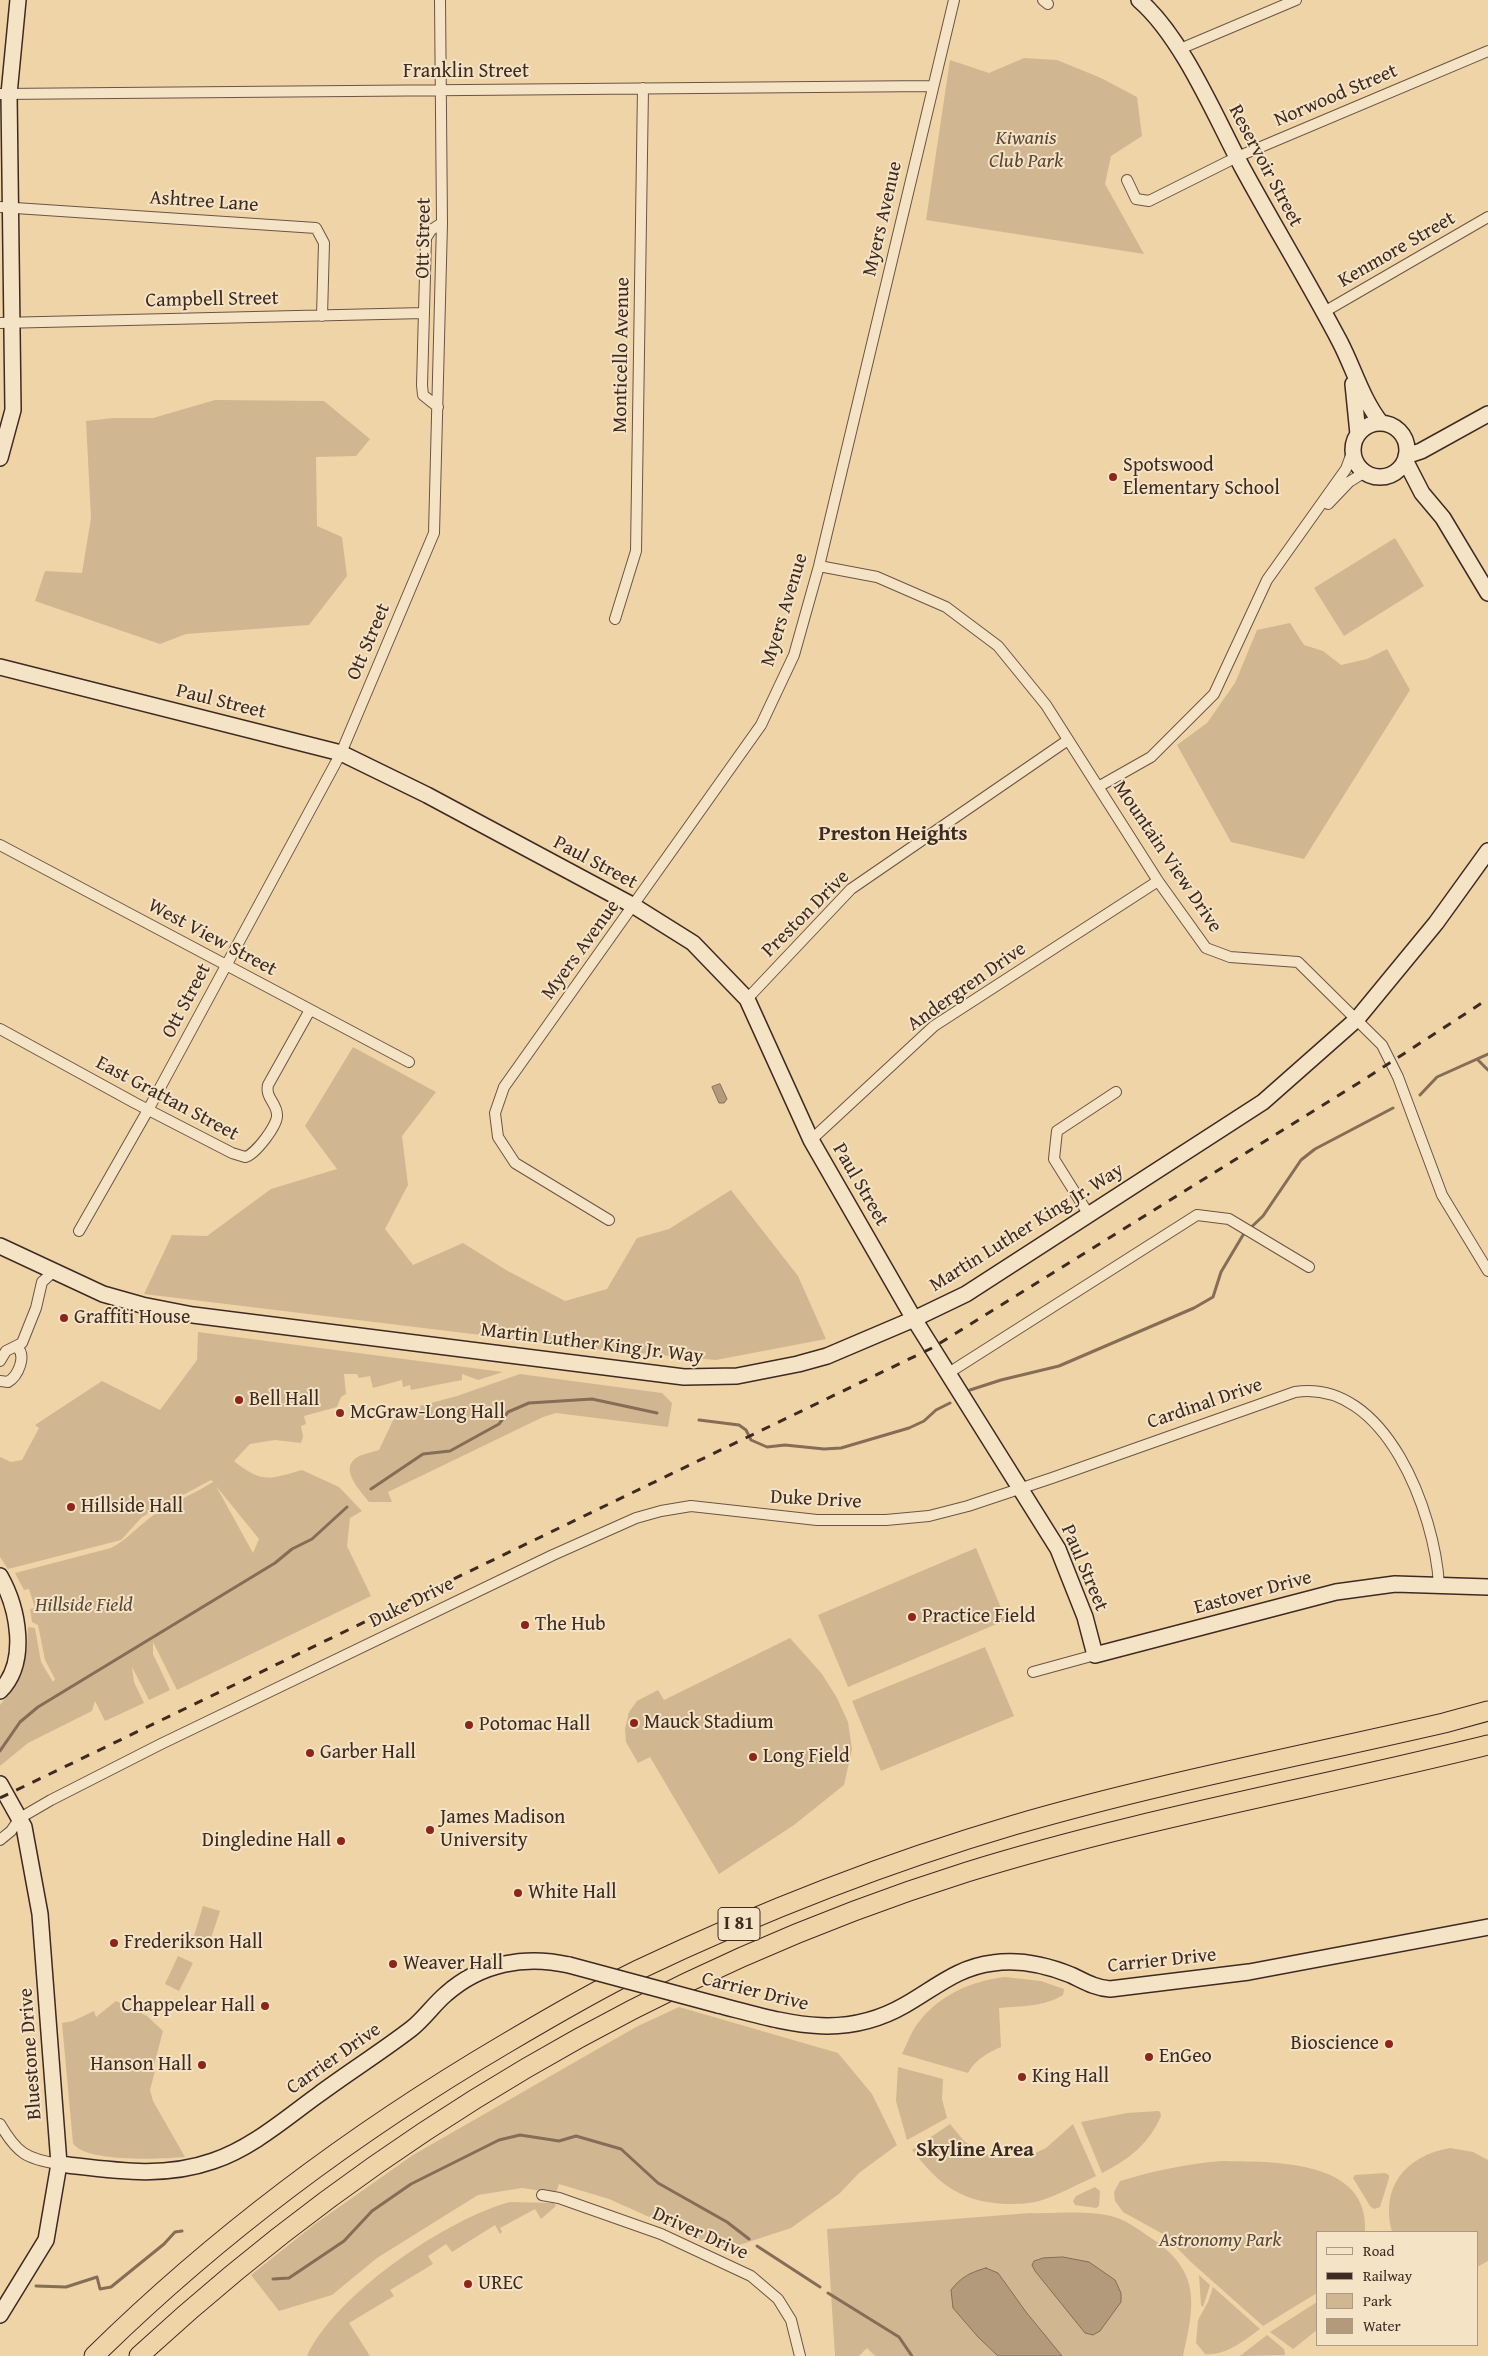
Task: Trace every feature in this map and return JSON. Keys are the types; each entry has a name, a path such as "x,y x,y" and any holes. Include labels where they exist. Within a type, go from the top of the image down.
{"highway":[{"name":"I 81","path":"94,2356 224,2240 320,2166 392,2114 553,2016 636,1971 831,1887 931,1851 1015,1825 1163,1787 1444,1724 1488,1711"},
{"name":"I 81","path":"139,2356 193,2307 283,2232 352,2181 429,2128 477,2097 577,2039 650,2000 748,1954 876,1903 1038,1851 1149,1823 1488,1745"}],"street":[{"path":"0,458 13,410 6,323 5,94 18,0"},
{"name":"Ott Street","path":"79,1230 148,1110 341,753 434,533 442,223 440,0"},
{"name":"Myers Avenue","path":"609,1220 515,1164 498,1137 495,1112 504,1087 761,725 794,655 819,566 954,0"},
{"name":"Reservoir Street","path":"1139,0 1180,49 1237,157 1324,312 1348,358 1370,410 1381,423"},
{"path":"1180,49 1296,0"},
{"name":"Norwood Street","path":"1127,180 1136,199 1149,201 1237,157 1488,51"},
{"name":"Franklin Street","path":"5,94 932,86"},
{"name":"Monticello Avenue","path":"615,619 636,551 643,88"},
{"name":"Ashtree Lane","path":"6,207 316,228 324,243 322,316"},
{"name":"Kenmore Street","path":"1324,312 1488,217"},
{"path":"438,407 426,398 422,391 426,238 431,230 442,223"},
{"name":"Campbell Street","path":"6,323 424,314"},
{"name":"Reservoir Street","path":"1348,358 1356,396 1358,434"},
{"path":"1353,450 1358,466 1365,472 1381,477 1390,475 1400,468 1406,458 1488,414"},
{"path":"1098,787 1151,757 1214,694 1267,580 1346,469 1358,434 1372,424 1381,423 1398,430 1403,437 1406,443 1406,458 1422,493 1443,518 1488,593"},
{"path":"1403,437 1416,441 1424,440 1469,424"},
{"path":"1304,527 1349,482 1365,472"},
{"path":"1390,475 1422,493"},
{"name":"Mountain View Drive","path":"819,566 877,577 946,607 998,646 1046,705 1158,882 1206,948 1230,957 1298,962 1382,1045 1392,1062 1442,1195 1488,1271"},
{"name":"Paul Street","path":"0,667 341,753 427,794 634,906 693,942 747,999 811,1140 947,1374 1058,1549 1085,1617 1095,1655"},
{"name":"Preston Drive","path":"747,999 851,889 1068,740"},
{"name":"West View Street","path":"0,845 408,1062"},
{"name":"Martin Luther King Jr. Way","path":"0,1246 103,1294 171,1312 684,1377 737,1376 798,1364 827,1356 914,1319 966,1294 1263,1102 1357,1019 1436,923 1488,851"},
{"name":"Andergren Drive","path":"811,1140 934,1026 1158,882"},
{"name":"East Grattan Street","path":"0,1029 148,1110 237,1156 245,1157 253,1154 277,1119 276,1109 268,1094 268,1085 310,1010"},
{"path":"1089,1214 1054,1159 1057,1131 1116,1092"},
{"path":"947,1374 1197,1215 1229,1218 1251,1234 1309,1267"},
{"path":"0,1361 6,1351 22,1343 42,1282 53,1272"},
{"path":"0,1381 8,1382 14,1377 22,1357 17,1347"},
{"name":"Cardinal Drive","path":"871,1520 912,1519 940,1514 1288,1394 1306,1390 1326,1392 1347,1400 1360,1409 1380,1430 1402,1463 1419,1497 1429,1527 1436,1558 1439,1585"},
{"name":"Duke Drive","path":"0,1840 11,1831 20,1818 51,1800 177,1736 544,1559 636,1518 672,1508 699,1506 817,1520 871,1520"},
{"path":"0,1576 13,1609 18,1633 15,1660 10,1675 0,1691"},
{"name":"Eastover Drive","path":"1033,1672 1336,1592 1395,1584 1488,1587"},
{"name":"Bluestone Drive","path":"0,1784 20,1818 27,1843 40,1914 59,2164 46,2240 0,2315"},
{"name":"Carrier Drive","path":"59,2164 148,2173 184,2170 215,2161 258,2137 409,2030 446,1993 464,1980 494,1966 521,1960 550,1960 794,2024 818,2027 843,2026 863,2022 896,2010 952,1975 975,1966 993,1963 1032,1963 1059,1971 1095,1986 1110,1989 1249,1972 1488,1927"},
{"path":"0,2124 18,2151 34,2160 59,2164"},
{"name":"Driver Drive","path":"542,2195 559,2198 661,2234 751,2276 778,2299 791,2320 800,2356"}],"green space":[{"name":"Kiwanis Club Park","path":"1024,58 1057,60 1101,78 1137,97 1142,136 1111,156 1105,184 1144,254 926,220 950,60 989,73"},
{"path":"215,400 324,401 370,439 356,456 316,457 317,526 342,537 347,576 309,625 186,634 160,644 35,601 45,571 82,573 91,518 86,421 113,418 153,418"},
{"path":"1395,538 1424,586 1344,636 1314,588"},
{"path":"1290,623 1304,645 1323,651 1341,665 1367,659 1387,649 1410,690 1304,859 1231,842 1177,745 1207,723 1235,683 1257,630"},
{"path":"353,1047 436,1092 402,1136 408,1185 385,1229 413,1265 463,1243 506,1270 565,1301 607,1289 637,1238 669,1229 731,1190 798,1276 826,1339 716,1360 604,1350 144,1294 172,1235 207,1236 271,1189 337,1169 305,1126"},
{"name":"Hillside Field","path":"198,1332 503,1372 478,1380 462,1374 462,1380 411,1390 410,1385 403,1387 402,1380 373,1388 370,1376 359,1378 357,1374 344,1374 346,1394 341,1397 337,1407 304,1416 306,1424 301,1426 303,1437 301,1443 275,1440 250,1444 234,1461 252,1473 266,1478 282,1476 302,1470 339,1487 362,1511 350,1518 347,1546 371,1596 177,1690 153,1642 153,1654 170,1690 149,1700 132,1667 134,1682 144,1703 105,1721 95,1701 92,1711 28,1743 0,1766 0,1705 10,1692 27,1650 28,1627 35,1628 41,1662 53,1682 55,1679 45,1660 38,1625 32,1622 30,1609 35,1608 29,1589 24,1590 15,1573 111,1548 155,1514 213,1482 211,1480 142,1517 121,1540 8,1569 0,1557 0,1457 11,1462 22,1460 39,1428 35,1425 102,1381 160,1410 197,1360","holes":["216,1486 259,1539 253,1553"]},
{"path":"520,1374 662,1393 672,1403 668,1427 556,1413 543,1417 388,1492 392,1502 369,1502 353,1480 350,1468 351,1463 364,1454 379,1450 397,1412 457,1396"},
{"name":"Practice Field","path":"976,1548 1006,1620 848,1687 818,1615"},
{"name":"Long Field","path":"790,1638 822,1674 837,1698 848,1722 852,1749 844,1785 794,1825 719,1874 650,1757 638,1763 626,1742 625,1729 629,1712 637,1701 658,1690 664,1700"},
{"name":"Practice Field","path":"985,1647 1014,1716 881,1771 852,1701"},
{"path":"203,1906 220,1911 209,1944 193,1939"},
{"path":"178,1956 193,1963 179,1991 165,1984"},
{"path":"1005,1977 1041,1981 1064,1989 1063,1995 1040,2004 999,2008 1001,2047 982,2057 968,2073 902,2054 911,2034 926,2013 946,1997 968,1986"},
{"path":"116,2001 147,2016 163,2031 153,2069 155,2071 150,2090 153,2101 185,2157 143,2159 108,2157 92,2154 80,2149 73,2143 62,2023 73,2021 94,2011 96,2017"},
{"path":"679,2007 838,2053 872,2094 897,2145 859,2173 839,2194 791,2228 730,2248 719,2248 609,2199 559,2184 556,2193 522,2188 478,2195 377,2258 332,2295 279,2311 251,2275 315,2224 413,2155 636,2027"},
{"path":"898,2067 943,2079 942,2099 947,2118 907,2140 896,2101"},
{"path":"1158,2111 1161,2116 1144,2143 1129,2157 1102,2173 1081,2122 1127,2113"},
{"path":"950,2124 965,2142 994,2158 1024,2158 1046,2148 1073,2124 1096,2176 1054,2196 1022,2204 989,2202 963,2195 942,2182 912,2150"},
{"path":"1450,2148 1473,2152 1488,2160 1488,2261 1478,2266 1478,2231 1392,2231 1389,2216 1393,2188 1409,2166 1420,2158"},
{"name":"Astronomy Park","path":"1221,2161 1290,2164 1314,2169 1335,2177 1352,2190 1362,2208 1365,2231 1316,2231 1316,2294 1263,2326 1192,2263 1163,2234 1123,2212 1115,2201 1114,2192 1120,2181 1170,2168"},
{"path":"1385,2173 1389,2175 1389,2178 1380,2207 1374,2209 1370,2206 1353,2178 1355,2175"},
{"path":"1095,2187 1100,2191 1099,2206 1096,2208 1075,2205 1073,2201 1076,2196"},
{"path":"510,2202 554,2203 556,2206 541,2219 535,2209 500,2228 502,2232 500,2234 495,2225 452,2252 446,2244 428,2256 433,2264 390,2290 394,2296 349,2323 370,2356 307,2356 321,2333 342,2309 367,2285 395,2263 425,2242 455,2225 484,2211"},
{"path":"1030,2213 1081,2213 1111,2216 1130,2224 1165,2248 1177,2261 1185,2274 1190,2288 1190,2319 1183,2356 875,2356 867,2348 859,2356 835,2356 827,2229"},
{"path":"1199,2275 1210,2285 1203,2307 1201,2305"},
{"path":"1213,2287 1260,2329 1228,2350 1205,2354 1196,2343 1198,2320 1208,2302"},
{"path":"1316,2303 1316,2331 1293,2349 1270,2332"},
{"path":"1267,2335 1284,2349 1285,2355 1240,2356"}],"water":[{"path":"720,1084 727,1099 724,1103 719,1103 712,1087"},
{"path":"1063,2257 1089,2262 1115,2280 1121,2293 1121,2302 1100,2331 1093,2335 1085,2333 1032,2265 1034,2261 1043,2258"},
{"path":"986,2268 998,2273 1026,2312 1062,2356 998,2356 978,2337 953,2308 951,2290 967,2276"}],"waterway":[{"path":"1420,1095 1437,1077 1488,1054"},
{"path":"1477,1059 1488,1070"},
{"path":"970,1390 1001,1380 1059,1366 1194,1308 1213,1297 1221,1272 1243,1235 1263,1216 1301,1160 1315,1149 1393,1108"},
{"path":"371,1489 423,1454 450,1451 499,1424 508,1412 529,1403 592,1399 657,1413"},
{"path":"699,1420 739,1425 746,1430 751,1440 767,1447 785,1445 824,1449 841,1448 909,1428 924,1421 936,1410 950,1403"},
{"path":"0,1751 20,1722 38,1707 275,1563 292,1549 312,1539 347,1507"},
{"path":"273,2279 289,2278 344,2241 372,2211 411,2184 499,2140 520,2135 559,2141 576,2136 621,2149 658,2183 727,2222 749,2239"},
{"path":"36,2286 66,2287 97,2277 100,2289 111,2287 164,2244 175,2232 182,2231"},
{"path":"757,2246 820,2287"},
{"path":"828,2293 899,2337 912,2356"}],"railway":[{"path":"0,1798 932,1348 1368,1077 1488,999"}],"place":[{"name":"Spotswood Elementary School","path":"1113,477"},
{"name":"Graffiti House","path":"64,1318"},
{"name":"Bell Hall","path":"239,1400"},
{"name":"McGraw-Long Hall","path":"340,1413"},
{"name":"Hillside Hall","path":"71,1507"},
{"name":"Practice Field","path":"912,1617"},
{"name":"The Hub","path":"525,1625"},
{"name":"Mauck Stadium","path":"634,1723"},
{"name":"Potomac Hall","path":"469,1725"},
{"name":"Garber Hall","path":"310,1753"},
{"name":"Long Field","path":"753,1757"},
{"name":"James Madison University","path":"430,1830"},
{"name":"Dingledine Hall","path":"341,1841"},
{"name":"White Hall","path":"518,1893"},
{"name":"Frederikson Hall","path":"114,1943"},
{"name":"Weaver Hall","path":"393,1964"},
{"name":"Chappelear Hall","path":"265,2006"},
{"name":"Bioscience","path":"1389,2044"},
{"name":"EnGeo","path":"1149,2057"},
{"name":"Hanson Hall","path":"202,2065"},
{"name":"King Hall","path":"1022,2077"},
{"name":"UREC","path":"468,2284"}],"district":[{"name":"Preston Heights","path":"893,835"},
{"name":"Skyline Area","path":"975,2151"}]}
